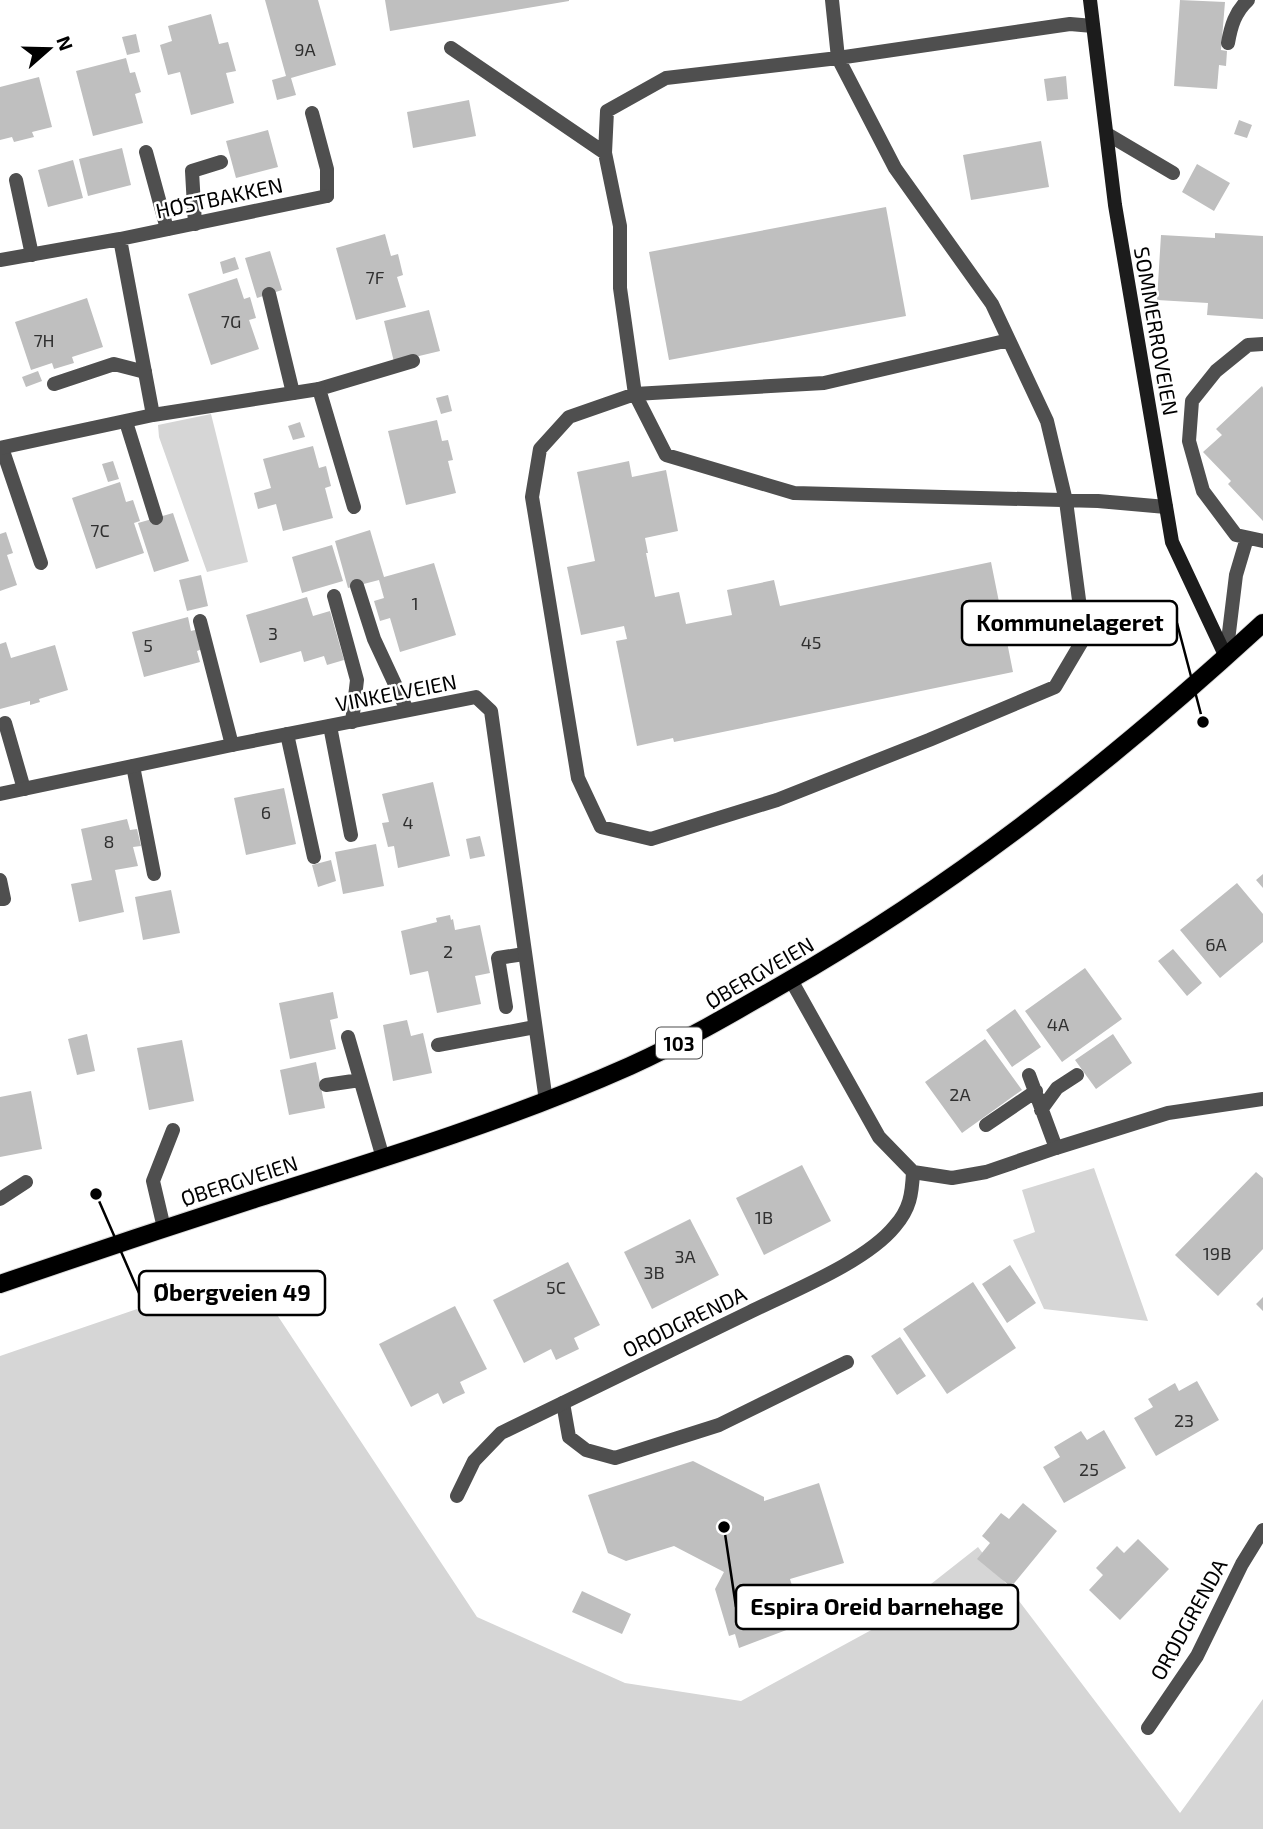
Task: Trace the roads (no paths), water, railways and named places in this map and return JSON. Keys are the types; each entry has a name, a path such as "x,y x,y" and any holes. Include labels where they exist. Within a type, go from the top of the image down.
{"main road":[{"name":"ØBERGVEIEN","path":"0,1284 383,1158 546,1101 631,1066 699,1033 887,923 992,850 1168,708 1263,623"}],"street":[{"path":"832,0 838,58 895,168 992,304 1009,340 1047,421 1066,501 1084,638 1055,687 777,800 651,839 601,827 578,778 533,497 540,449 569,417 635,394 824,383 1009,340"},
{"name":"SOMMERROVEIEN","path":"1090,0 1115,205 1172,542 1226,657"},
{"path":"1228,43 1231,25 1248,0"},
{"path":"1093,26 1070,24 838,58 666,78 607,111 605,153 620,226 621,288 635,394 666,455 794,494 1166,506"},
{"path":"451,48 605,153"},
{"name":"HØSTBAKKEN","path":"0,260 120,239 327,196 327,169 312,113"},
{"path":"1107,134 1173,173"},
{"path":"146,152 167,229"},
{"path":"195,223 192,171 221,162"},
{"path":"16,180 32,255"},
{"path":"120,239 153,415"},
{"path":"269,294 293,393"},
{"path":"1263,344 1248,345 1237,353 1216,371 1192,401 1189,441 1203,492 1236,536 1263,541"},
{"path":"41,563 1,448 153,415 319,388 413,361"},
{"path":"54,384 114,364 145,372"},
{"path":"319,388 354,507"},
{"path":"126,422 156,518"},
{"path":"1226,657 1236,575 1247,538"},
{"path":"357,586 374,639 407,710"},
{"path":"334,596 357,680 352,722"},
{"path":"200,621 232,745"},
{"name":"VINKELVEIEN","path":"0,794 475,697 491,711 546,1101"},
{"path":"5,723 24,789"},
{"path":"330,726 351,835"},
{"path":"287,734 314,857"},
{"path":"133,766 154,874"},
{"path":"0,880 4,898 0,900"},
{"path":"506,1007 498,958 524,954"},
{"path":"791,980 879,1137 914,1172 953,1178 986,1172 1056,1147 1168,1113 1263,1098"},
{"path":"438,1045 535,1027"},
{"path":"348,1037 383,1158"},
{"path":"1029,1075 1056,1147"},
{"path":"1041,1110 1056,1088 1077,1075"},
{"path":"326,1085 360,1080"},
{"path":"986,1125 1036,1091"},
{"path":"164,1228 153,1181 173,1130"},
{"name":"ORØDGRENDA","path":"457,1496 474,1461 501,1433 797,1289 858,1256 895,1227 910,1205 914,1172"},
{"path":"0,1199 26,1182"},
{"path":"563,1403 569,1437 586,1450 615,1458 719,1425 847,1362"},
{"name":"ORØDGRENDA","path":"1148,1728 1197,1656 1242,1564 1263,1530"}],"place":[{"name":"Kommunelageret","path":"1203,722"},
{"name":"Øbergveien 49","path":"96,1194"},
{"name":"Espira Oreid barnehage","path":"724,1527"}]}
